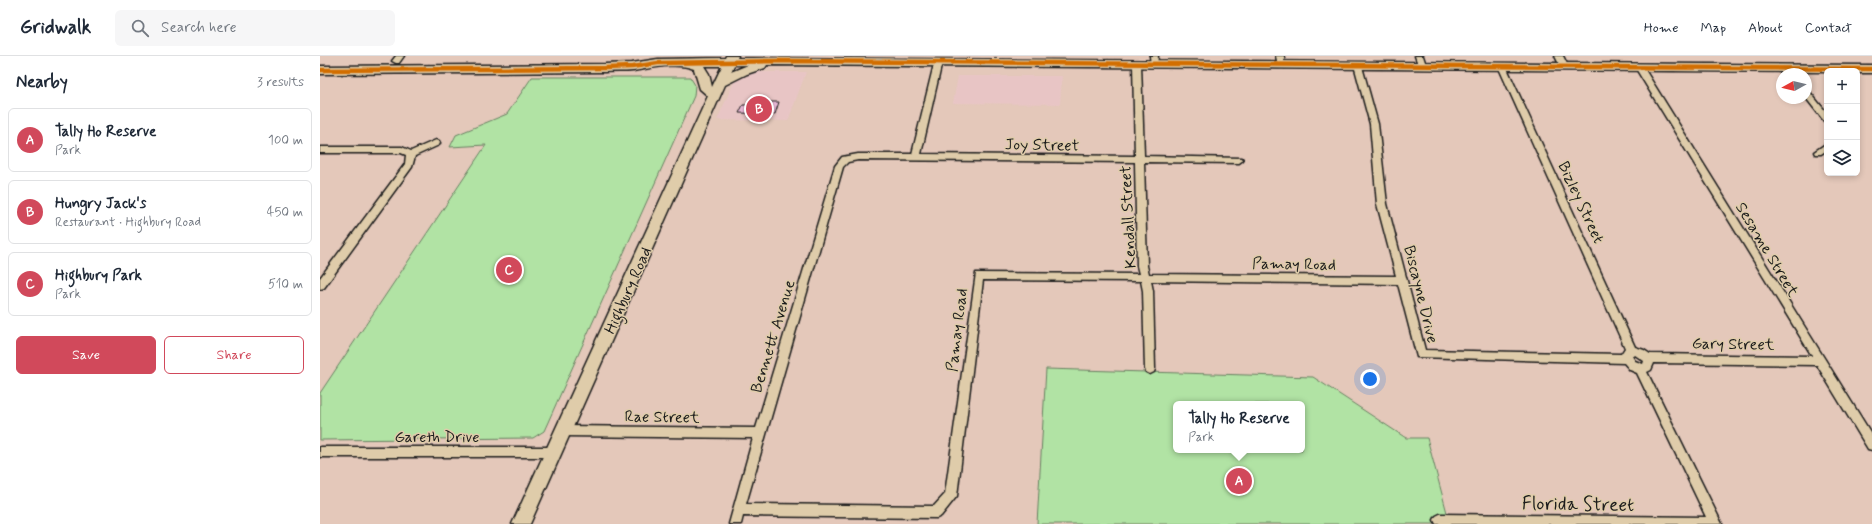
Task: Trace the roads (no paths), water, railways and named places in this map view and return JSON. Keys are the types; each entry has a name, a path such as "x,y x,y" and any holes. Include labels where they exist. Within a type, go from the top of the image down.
{"main road":[{"path":"682,62 698,56"},
{"path":"765,56 782,61"},
{"path":"320,61 604,68 632,67 658,63 731,58 782,61 870,59 938,62 1137,64 1154,60 1280,60 1358,65 1421,61 1502,66 1561,61 1639,67 1776,71"},
{"name":"Highbury Road","path":"521,524 731,58"},
{"path":"682,62 699,67 703,74 706,89 718,89 754,67 782,61"},
{"path":"320,70 396,62"},
{"path":"1812,70 1872,69"}],"street":[{"path":"916,157 938,62"},
{"name":"Kendall Street","path":"1137,64 1142,266 1148,291 1150,369"},
{"name":"Biscayne Drive","path":"1358,65 1374,124 1382,204 1421,354 1629,355"},
{"name":"Bizley Street","path":"1502,66 1629,355"},
{"name":"Sesame Street","path":"1639,67 1872,445"},
{"path":"1812,100 1824,115"},
{"path":"320,150 402,150 411,154 436,143"},
{"path":"1818,152 1824,148"},
{"path":"320,285 409,165 411,154"},
{"name":"Joy Street","path":"846,159 858,156 1239,160"},
{"name":"Bennett Avenue","path":"735,524 760,433 839,166 846,159"},
{"name":"Pamay Road","path":"739,510 936,512 951,496 978,276 1402,280"},
{"path":"1640,352 1647,358 1649,364 1647,367 1640,368 1630,364 1629,355 1640,352"},
{"name":"Gary Street","path":"1647,358 1819,361"},
{"path":"1640,368 1715,523"},
{"name":"Rae Street","path":"563,431 760,433"},
{"name":"Gareth Drive","path":"320,452 554,452"},
{"name":"Florida Street","path":"1440,520 1715,523"}],"place":[{"name":"Hungry Jack's","path":"759,109"},
{"name":"Highbury Park","path":"509,270"},
{"name":"Tally Ho Reserve","path":"1239,481"}]}
